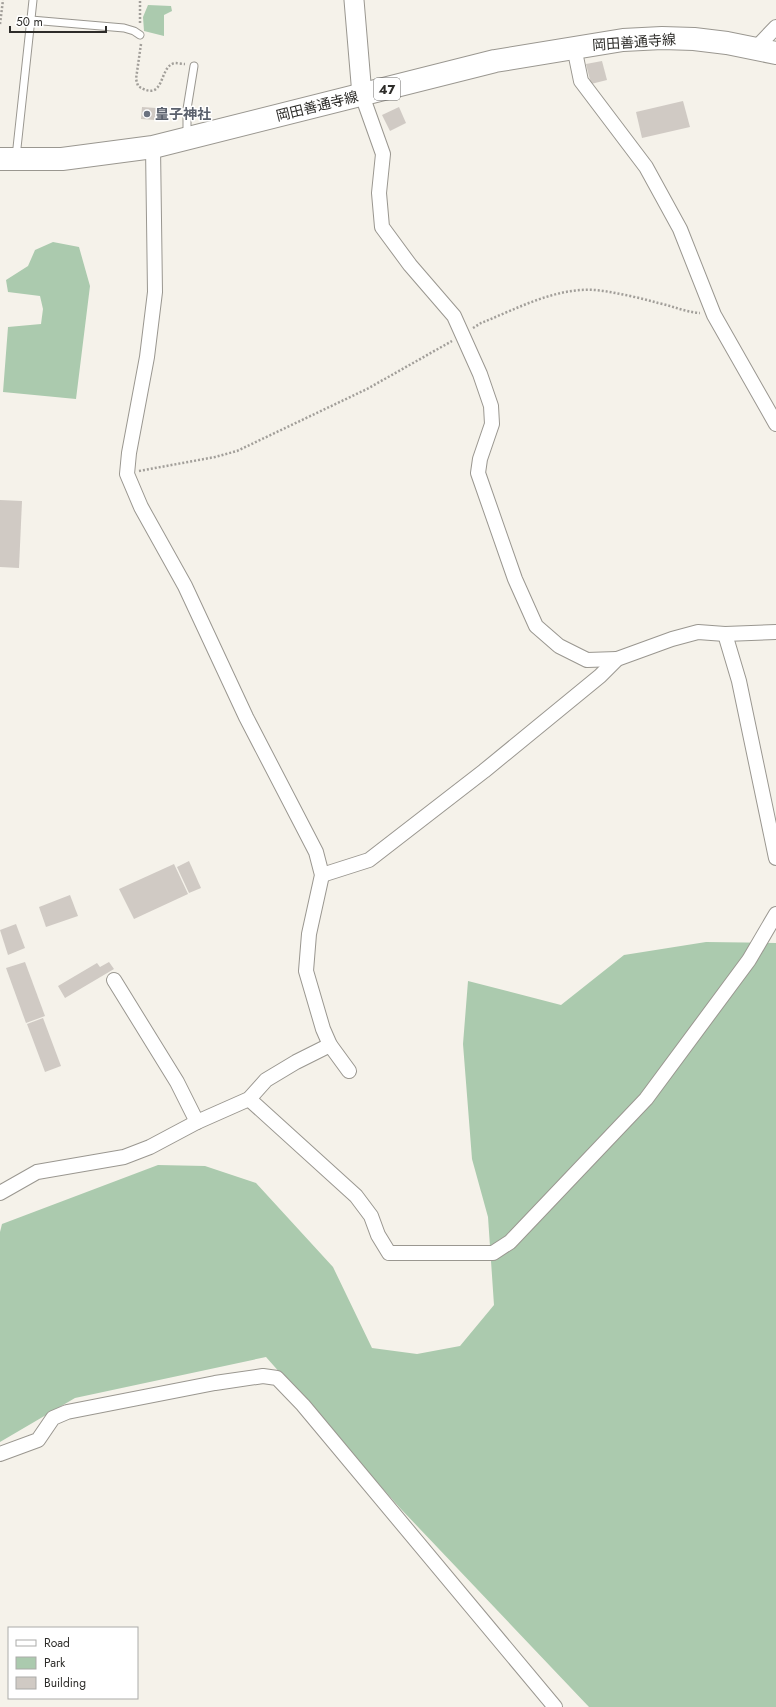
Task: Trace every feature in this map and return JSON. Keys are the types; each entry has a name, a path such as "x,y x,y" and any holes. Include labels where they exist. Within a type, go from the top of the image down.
{"main road":[{"name":"岡田善通寺線","path":"8,159 62,159 153,147 495,61 574,47 624,40 662,38 694,39 766,51"}],"street":[{"path":"354,0 362,95 383,154 379,193 382,227 410,265 454,316 480,374 491,406 492,424 480,458 478,473 515,578 536,626 558,646 587,660 617,659 672,639 698,632 725,634 776,632"},
{"path":"766,51 776,27"},
{"path":"574,47 581,81 646,167 680,229 714,315 776,424"},
{"path":"153,147 155,292 147,357 129,453 127,474 141,507 185,586 246,717 316,852 322,875 309,934 306,971 323,1029 330,1045 349,1071"},
{"path":"725,634 739,680 776,858"},
{"path":"322,875 369,860 478,775 600,676 617,659"},
{"path":"249,1099 356,1196 371,1216 378,1235 389,1253 493,1254 510,1242 646,1099 749,960 776,914"},
{"path":"114,980 177,1082 196,1122"},
{"path":"0,1193 37,1172 124,1157 150,1147 196,1122 249,1099 266,1080 296,1062 330,1045"},
{"path":"0,1454 38,1440 53,1418 67,1412 215,1383 263,1376 277,1378 303,1405 555,1707"}],"lane":[{"path":"8,159 33,0"},
{"path":"31,20 124,28 140,35"},
{"path":"187,138 186,109 194,66"}],"path":[{"path":"0,24 3,0"},
{"path":"140,0 140,35 142,46 136,79 138,86 145,90 152,91 158,87 170,65 176,63 194,66"},
{"path":"467,332 481,323 549,295 576,290 602,290 659,303 687,312 714,315"},
{"path":"127,474 215,457 237,451 367,389 454,340"}],"green space":[{"path":"148,5 171,6 172,11 164,15 164,36 144,31 143,17"},
{"path":"53,242 79,247 90,286 76,399 3,392 8,327 41,324 43,309 40,296 8,292 6,280 28,266 35,250"},
{"path":"706,942 776,943 776,1707 589,1707 400,1508 266,1357 75,1398 0,1442 0,1232 2,1224 158,1165 205,1166 256,1183 333,1267 372,1348 417,1354 460,1346 494,1305 488,1217 472,1159 463,1044 468,981 561,1005 624,955"}],"building":[{"path":"602,61 607,80 591,84 586,64"},
{"path":"683,101 690,127 642,138 636,112"},
{"path":"142,107 156,108 155,120 141,119"},
{"path":"399,107 406,123 390,131 382,115"},
{"path":"0,500 22,501 19,568 0,567"},
{"path":"189,861 201,888 189,893 177,867"},
{"path":"174,864 188,894 134,919 119,889"},
{"path":"70,895 78,916 46,927 39,907"},
{"path":"16,924 25,948 8,955 0,930"},
{"path":"25,962 45,1016 26,1023 6,968"},
{"path":"109,962 114,969 65,998 58,986 97,963 100,967"},
{"path":"43,1018 61,1066 45,1072 27,1024"}],"place":[{"name":"皇子神社","path":"147,114"}]}
